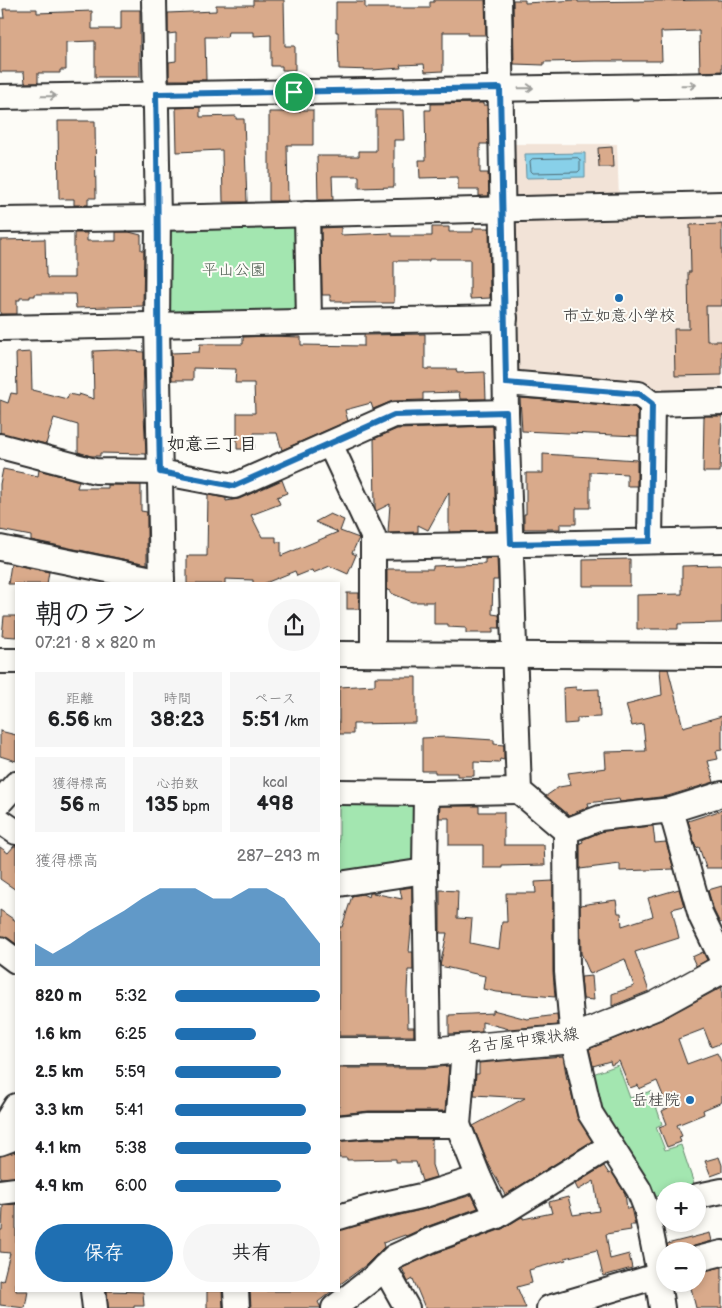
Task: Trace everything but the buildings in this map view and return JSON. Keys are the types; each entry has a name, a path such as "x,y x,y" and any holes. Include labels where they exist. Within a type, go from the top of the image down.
{"main road":[{"name":"名古屋中環状線","path":"340,1052 428,1052 573,1039 655,1006 722,969"},
{"path":"0,1141 15,1135"}],"street":[{"path":"0,548 162,582 154,0"},
{"path":"499,0 506,412 519,791"},
{"path":"0,97 722,85"},
{"path":"0,220 158,218 722,204"},
{"path":"308,214 309,321"},
{"path":"0,328 505,318"},
{"path":"506,383 639,394 652,404 722,402"},
{"path":"650,541 652,404"},
{"path":"0,446 95,471 160,472 234,486 394,415 506,412"},
{"path":"330,444 373,536 373,654"},
{"path":"373,547 722,540"},
{"path":"340,654 722,656"},
{"path":"0,661 15,660"},
{"path":"0,802 15,785"},
{"path":"340,792 519,791 566,831 567,972 573,1039 590,1113 639,1190 656,1206"},
{"path":"426,793 428,1052"},
{"path":"566,831 600,818 671,810 722,794"},
{"path":"671,810 701,916 722,959"},
{"path":"0,820 15,831"},
{"path":"340,884 426,871"},
{"path":"0,949 15,960"},
{"path":"464,1049 458,1125 479,1178 498,1216"},
{"path":"0,1132 15,1108"},
{"path":"340,1128 369,1124 458,1125"},
{"path":"334,1308 374,1278 394,1257 431,1240 498,1216 610,1146"},
{"path":"340,1217 421,1196 479,1178"},
{"path":"0,1192 15,1190"},
{"path":"706,1194 722,1191"},
{"path":"706,1257 722,1253"},
{"path":"384,1266 407,1308"},
{"path":"549,1308 656,1271"},
{"path":"93,1292 95,1308"},
{"path":"236,1292 237,1308"},
{"path":"661,1292 662,1308"}],"shaded area":[{"path":"513,144 617,144 619,198 519,200 514,195"},
{"name":"市立如意小学校","path":"722,213 722,397 660,399 525,375 518,371 514,225 522,218"}],"green space":[{"name":"平山公園","path":"297,223 299,315 173,318 165,312 164,231 172,225"},
{"path":"340,799 416,799 421,862 340,880"},
{"path":"618,1065 630,1098 651,1091 662,1124 656,1127 665,1150 681,1145 693,1182 656,1182 656,1197 654,1197 600,1110 590,1075"}],"water":[{"path":"585,153 585,177 526,178 525,154"}],"place":[{"name":"市立如意小学校","path":"619,298"},
{"name":"岳桂院","path":"690,1100"}],"district":[{"name":"如意三丁目","path":"212,444"}],"route":[{"path":"500,88 506,383 639,394 652,404 650,541 511,544 506,412 394,415 234,486 160,472 156,94 294,92 500,88"}]}
